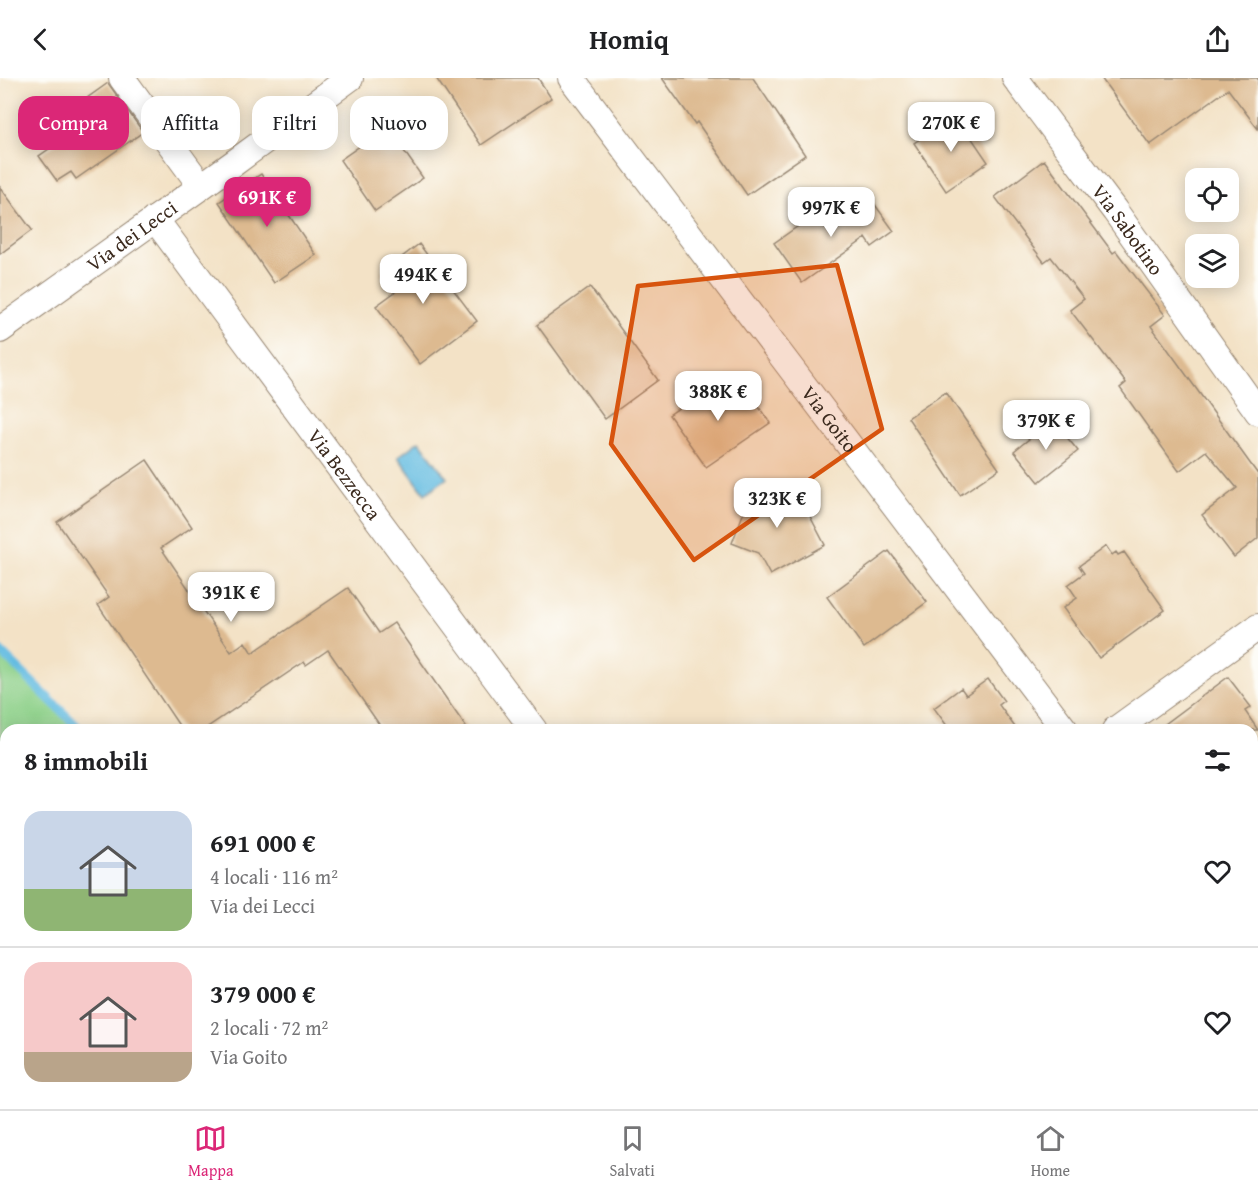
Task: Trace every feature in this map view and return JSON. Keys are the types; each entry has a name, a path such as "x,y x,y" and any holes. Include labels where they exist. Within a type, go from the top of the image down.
{"street":[{"path":"122,78 201,186"},
{"name":"Via dei Lecci","path":"0,330 350,78"},
{"name":"Via Goito","path":"572,78 1060,724"},
{"name":"Via Sabotino","path":"1015,78 1114,211 1258,412"},
{"name":"Via Bezzecca","path":"155,219 530,724"},
{"path":"1123,724 1258,627"}],"highlighted area":[{"path":"837,265 882,429 694,560 611,444 638,286"}],"green space":[{"path":"0,654 73,724 0,724"}],"water":[{"path":"419,441 447,478 425,494 398,457"}],"building":[{"path":"436,78 538,78 551,98 481,145"},
{"path":"662,78 753,78 805,155 747,195 697,122 695,124"},
{"path":"1101,78 1258,78 1258,129 1228,89 1150,145"},
{"path":"108,83 117,96 90,96"},
{"path":"129,112 141,129 141,133 129,142"},
{"path":"956,115 988,162 946,191 914,143"},
{"path":"48,150 117,150 76,179 71,172 57,181 39,156"},
{"path":"354,150 403,150 423,178 375,211 340,160"},
{"path":"1044,160 1113,253 1116,251 1165,315 1151,326 1258,472 1258,538 1234,557 1202,515 1237,488 1206,451 1179,471 1120,388 1126,383 1070,310 1084,299 1051,257 1044,262 995,197"},
{"path":"261,174 316,255 274,283 219,202"},
{"path":"0,187 32,230 0,254"},
{"path":"870,198 894,231 872,247 866,238 802,283 774,243 827,206 838,221"},
{"path":"419,244 477,321 420,364 376,306 395,292 381,273"},
{"path":"590,287 658,380 605,419 537,325"},
{"path":"722,378 739,402 750,394 770,423 706,467 669,415"},
{"path":"946,392 999,469 960,495 908,418"},
{"path":"1053,420 1078,451 1039,482 1014,451"},
{"path":"147,460 192,527 161,548 231,652 245,642 252,653 348,588 379,633 394,623 464,724 379,724 328,650 306,665 304,662 212,724 178,724 98,605 109,597 57,522"},
{"path":"755,483 802,501 825,545 770,575 758,553 732,543"},
{"path":"1106,546 1112,555 1116,552 1118,555 1124,552 1165,610 1099,658 1063,608 1077,598 1068,585 1084,573 1079,566"},
{"path":"889,551 927,602 864,648 827,597"},
{"path":"1228,677 1251,707 1245,711 1254,724 1165,724"},
{"path":"988,679 1004,701 999,705 1013,724 946,724 934,708 961,688 966,695"}],"waterway":[{"path":"0,651 75,724"}]}
